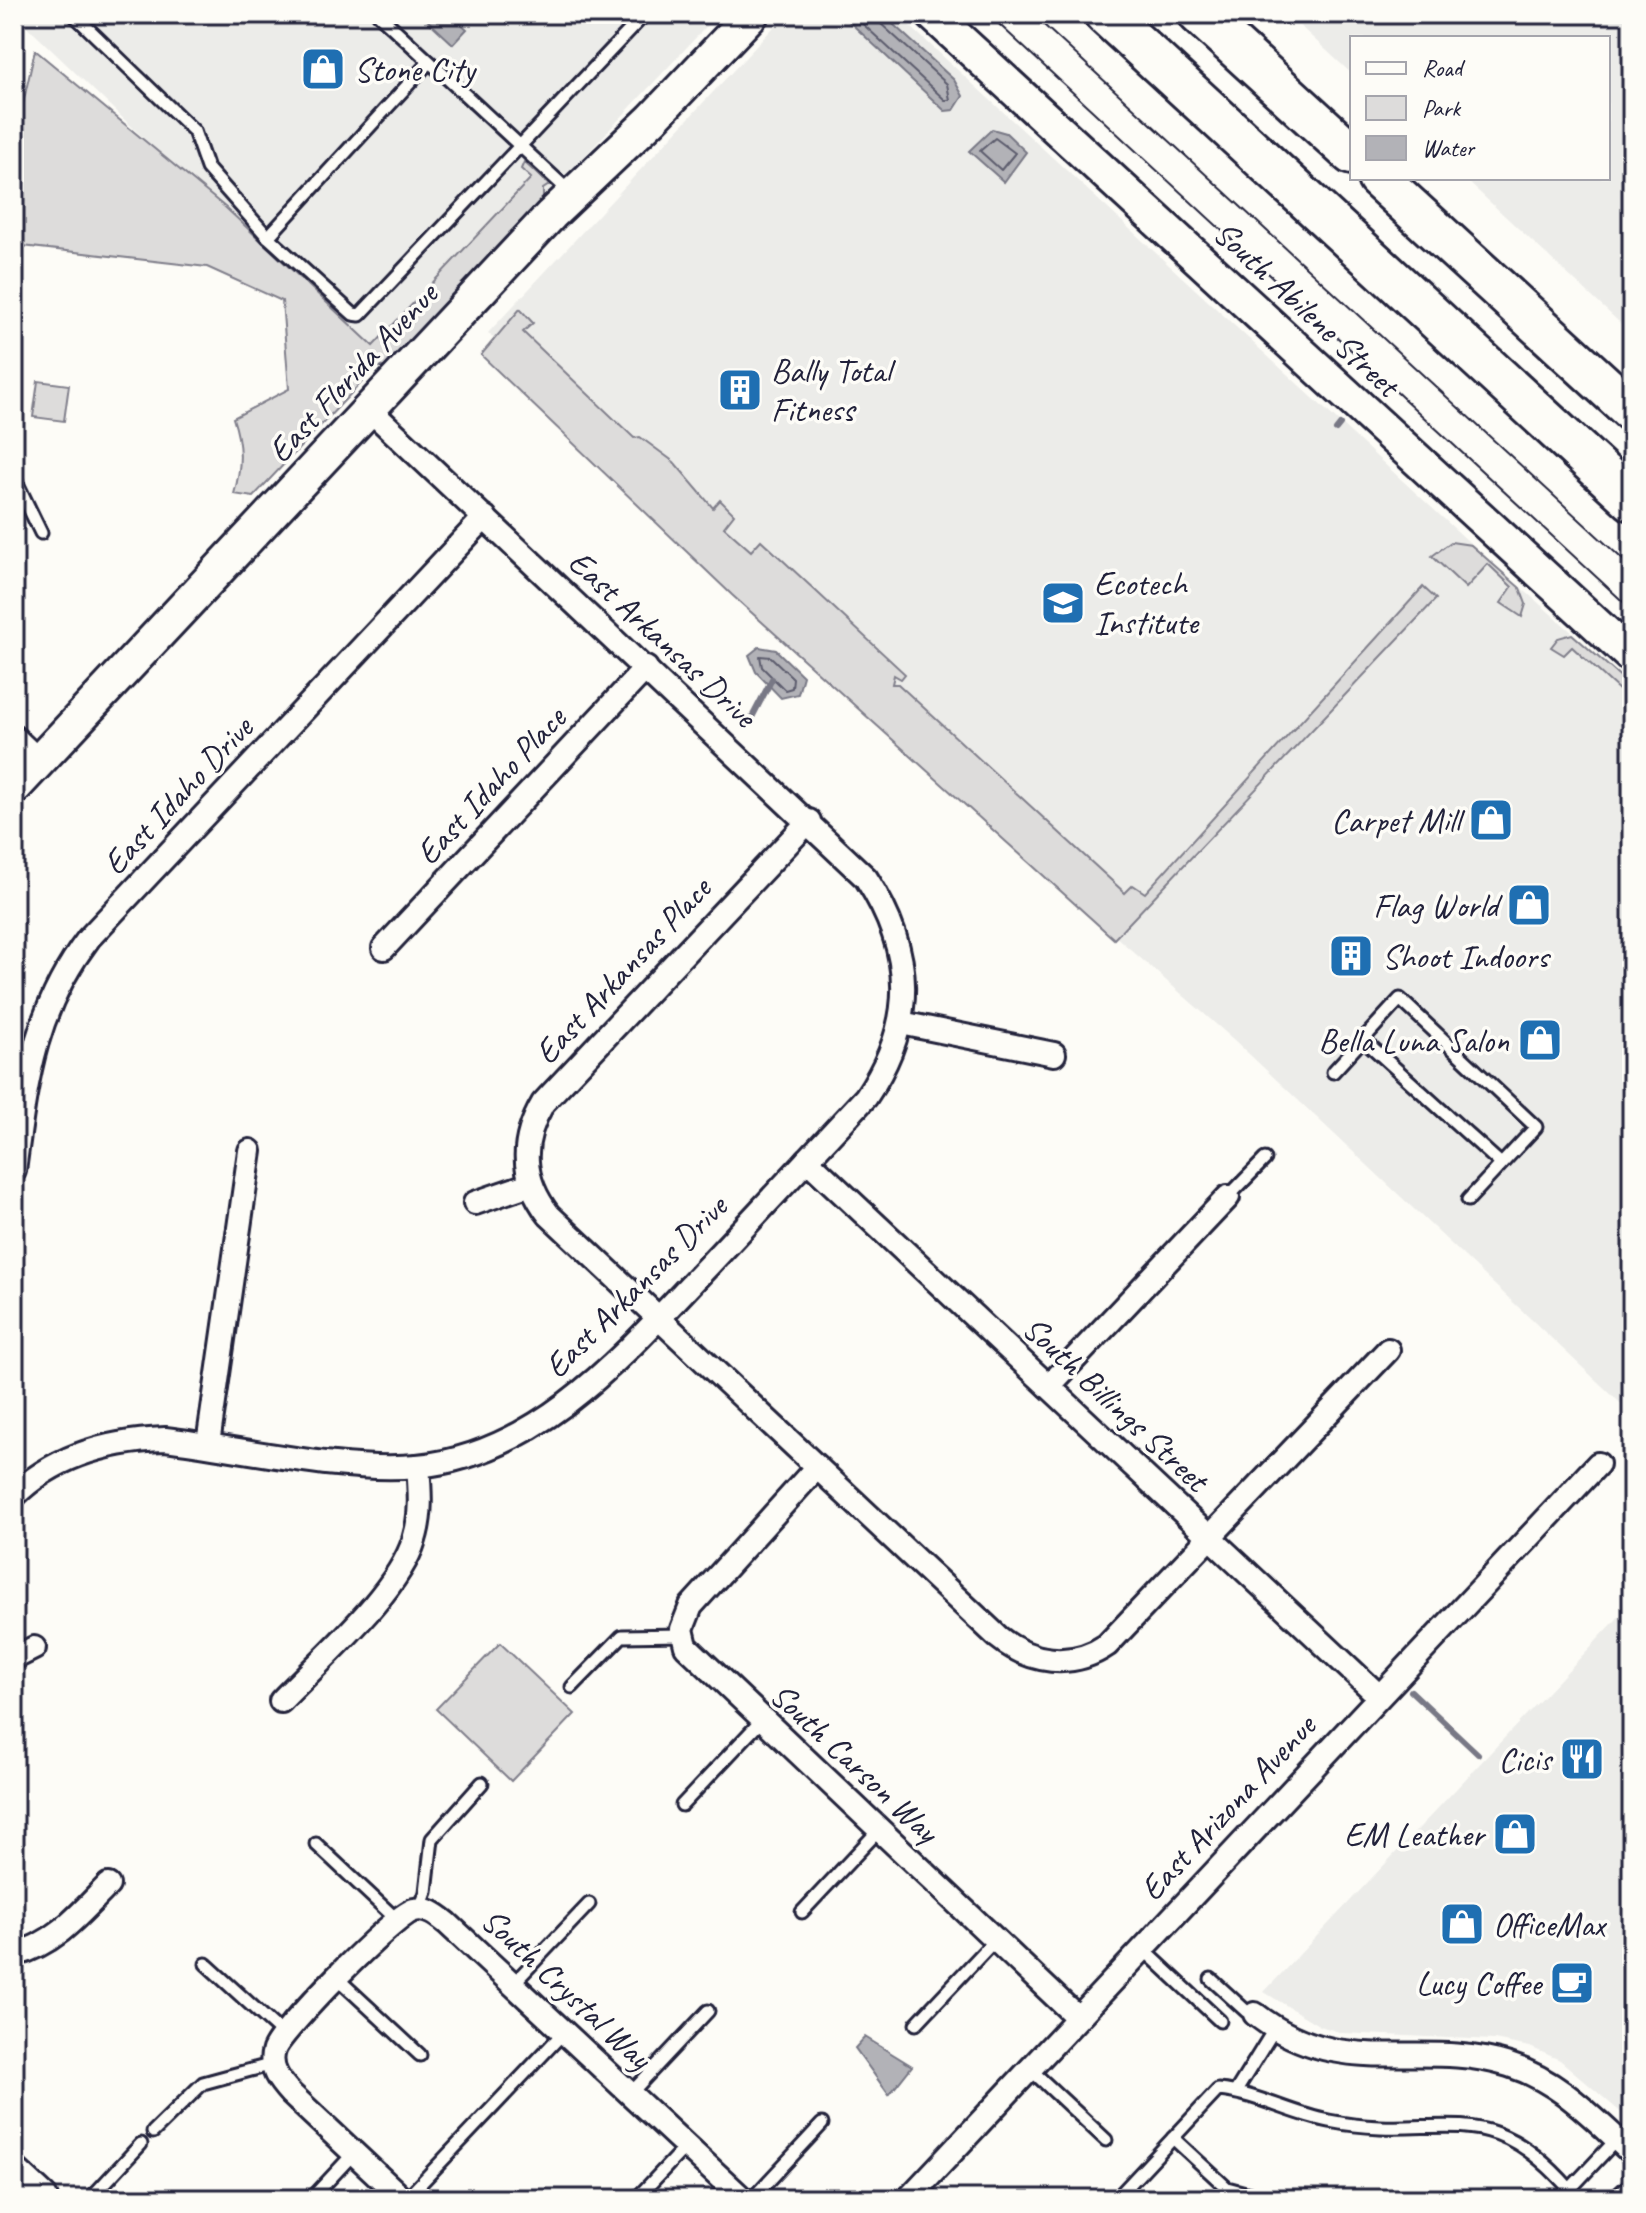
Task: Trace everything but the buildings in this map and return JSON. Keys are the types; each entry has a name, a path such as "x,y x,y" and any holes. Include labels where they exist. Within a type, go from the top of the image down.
{"highway":[{"path":"1105,14 1632,500"},
{"path":"1199,14 1350,152"},
{"path":"1380,180 1622,400"}],"street":[{"name":"East Florida Avenue","path":"14,788 572,194 679,92 752,14"},
{"name":"South Abilene Street","path":"932,14 1632,657"},
{"name":"East Arkansas Drive","path":"16,1489 50,1468 110,1444 165,1439 357,1465 418,1466 473,1454 509,1438 560,1408 620,1359 866,1097 893,1049 901,1023 903,973 889,918 866,878 370,410"},
{"name":"East Idaho Drive","path":"14,1171 36,1038 45,1011 72,961 89,938 485,517"},
{"name":"East Idaho Place","path":"384,948 646,668"},
{"path":"14,737 39,761"},
{"name":"East Arkansas Place","path":"809,821 543,1103 528,1136 525,1154 530,1184 549,1215 998,1637 1025,1654 1042,1660 1078,1658 1107,1645 1388,1350"},
{"path":"901,1023 1054,1054"},
{"path":"208,1444 250,1151"},
{"name":"South Billings Street","path":"807,1160 1379,1696"},
{"path":"475,1203 530,1184"},
{"path":"1049,1386 1228,1197"},
{"name":"East Arizona Avenue","path":"920,2195 1077,2017 1598,1464"},
{"path":"281,1701 385,1591 406,1560 419,1521 418,1466"},
{"path":"682,1635 691,1606 817,1467"},
{"name":"South Carson Way","path":"682,1635 696,1658 1077,2017"},
{"path":"14,1955 43,1946 62,1934 108,1885"},
{"path":"404,2199 285,2087 273,2064 274,2051 284,2035 337,1978 395,1918 420,1909"},
{"name":"South Crystal Way","path":"420,1909 447,1923 743,2199"},
{"path":"1255,2014 1275,2028 1316,2047 1344,2054 1457,2057 1505,2064 1563,2091 1625,2146"},
{"path":"14,2174 41,2199"}],"lane":[{"path":"73,14 194,131 207,168 268,237 353,314 360,315 645,14"},
{"path":"304,14 312,14"},
{"path":"381,15 572,194"},
{"path":"268,237 429,62"},
{"path":"14,477 41,533"},
{"path":"1333,1072 1400,999 1536,1127 1468,1200"},
{"path":"1363,1039 1501,1164"},
{"path":"1228,1197 1265,1159"},
{"path":"572,1687 622,1636 682,1635"},
{"path":"682,1805 762,1720"},
{"path":"420,1909 426,1892 432,1839 482,1783"},
{"path":"802,1912 879,1830"},
{"path":"316,1844 395,1918"},
{"path":"513,1984 589,1904"},
{"path":"916,2024 995,1940"},
{"path":"1142,1948 1220,2021"},
{"path":"206,1964 284,2035"},
{"path":"337,1978 420,2055"},
{"path":"1211,1979 1246,2011 1255,2014"},
{"path":"630,2094 708,2011"},
{"path":"1236,2091 1275,2028"},
{"path":"404,2199 564,2032"},
{"path":"153,2132 203,2083 273,2064"},
{"path":"1030,2069 1106,2140"},
{"path":"1116,2199 1218,2090 1236,2091 1292,2112 1331,2122 1376,2126 1454,2124 1498,2132 1532,2151 1578,2199"},
{"path":"752,2199 822,2124"},
{"path":"1173,2138 1227,2188 1268,2199"},
{"path":"90,2199 141,2144"},
{"path":"636,2199 686,2146"},
{"path":"1570,2189 1625,2146"},
{"path":"311,2199 354,2153"},
{"path":"1613,2199 1632,2182"}],"shaded area":[{"path":"14,14 718,14 385,369"},
{"path":"786,14 897,14 1469,542 1632,685 1632,1414 1233,1039 1106,928 731,556 488,333"},
{"path":"1287,14 1632,14 1632,334 1466,180 1610,180 1610,36 1350,36 1350,72"},
{"path":"1632,1603 1632,2122 1560,2060 1530,2047 1494,2040 1342,2033 1320,2026 1264,1992"}],"green space":[{"path":"35,50 226,208 373,346 531,178 521,169 524,162 549,185 543,189 543,201 388,367 376,367 253,497 234,494 240,456 233,418 289,389 282,301 207,267 14,245 14,144"},
{"path":"520,309 533,323 523,332 634,438 640,437 674,462 713,508 720,500 734,514 724,527 751,551 761,540 905,674 901,679 894,675 892,684 898,684 1125,893 1133,885 1145,893 1423,587 1436,599 1114,939 732,595 481,355"},
{"path":"38,381 69,385 64,421 33,417"},
{"path":"1451,542 1471,545 1520,588 1526,604 1522,617 1501,603 1512,587 1488,564 1466,588 1432,556"},
{"path":"1572,634 1632,687 1632,702 1572,647 1564,655 1551,647 1558,638"},
{"path":"500,1643 575,1714 511,1781 436,1709"}],"water":[{"path":"430,14 450,14 467,29 453,44 426,19"},
{"path":"841,14 882,14 954,80 963,96 954,110 945,111"},
{"path":"992,129 1006,133 1026,152 1004,182 969,151"},
{"path":"759,647 776,650 803,676 798,694 781,698 756,672 749,655"},
{"path":"865,2037 912,2066 889,2095 855,2048"}],"waterway":[{"path":"1336,430 1340,425"},
{"path":"748,725 772,679"},
{"path":"1411,1691 1478,1754"}],"tram line":[{"path":"988,14 1632,610"},
{"path":"1032,14 1632,568"}],"place":[{"name":"Stone City","path":"323,69"},
{"name":"Bally Total Fitness","path":"740,390"},
{"name":"Ecotech Institute","path":"1063,603"},
{"name":"Carpet Mill","path":"1491,820"},
{"name":"Flag World","path":"1529,905"},
{"name":"Shoot Indoors","path":"1351,956"},
{"name":"Bella Luna Salon","path":"1540,1040"},
{"name":"Cicis","path":"1582,1759"},
{"name":"EM Leather","path":"1515,1834"},
{"name":"OfficeMax","path":"1462,1924"},
{"name":"Lucy Coffee","path":"1572,1983"}]}
